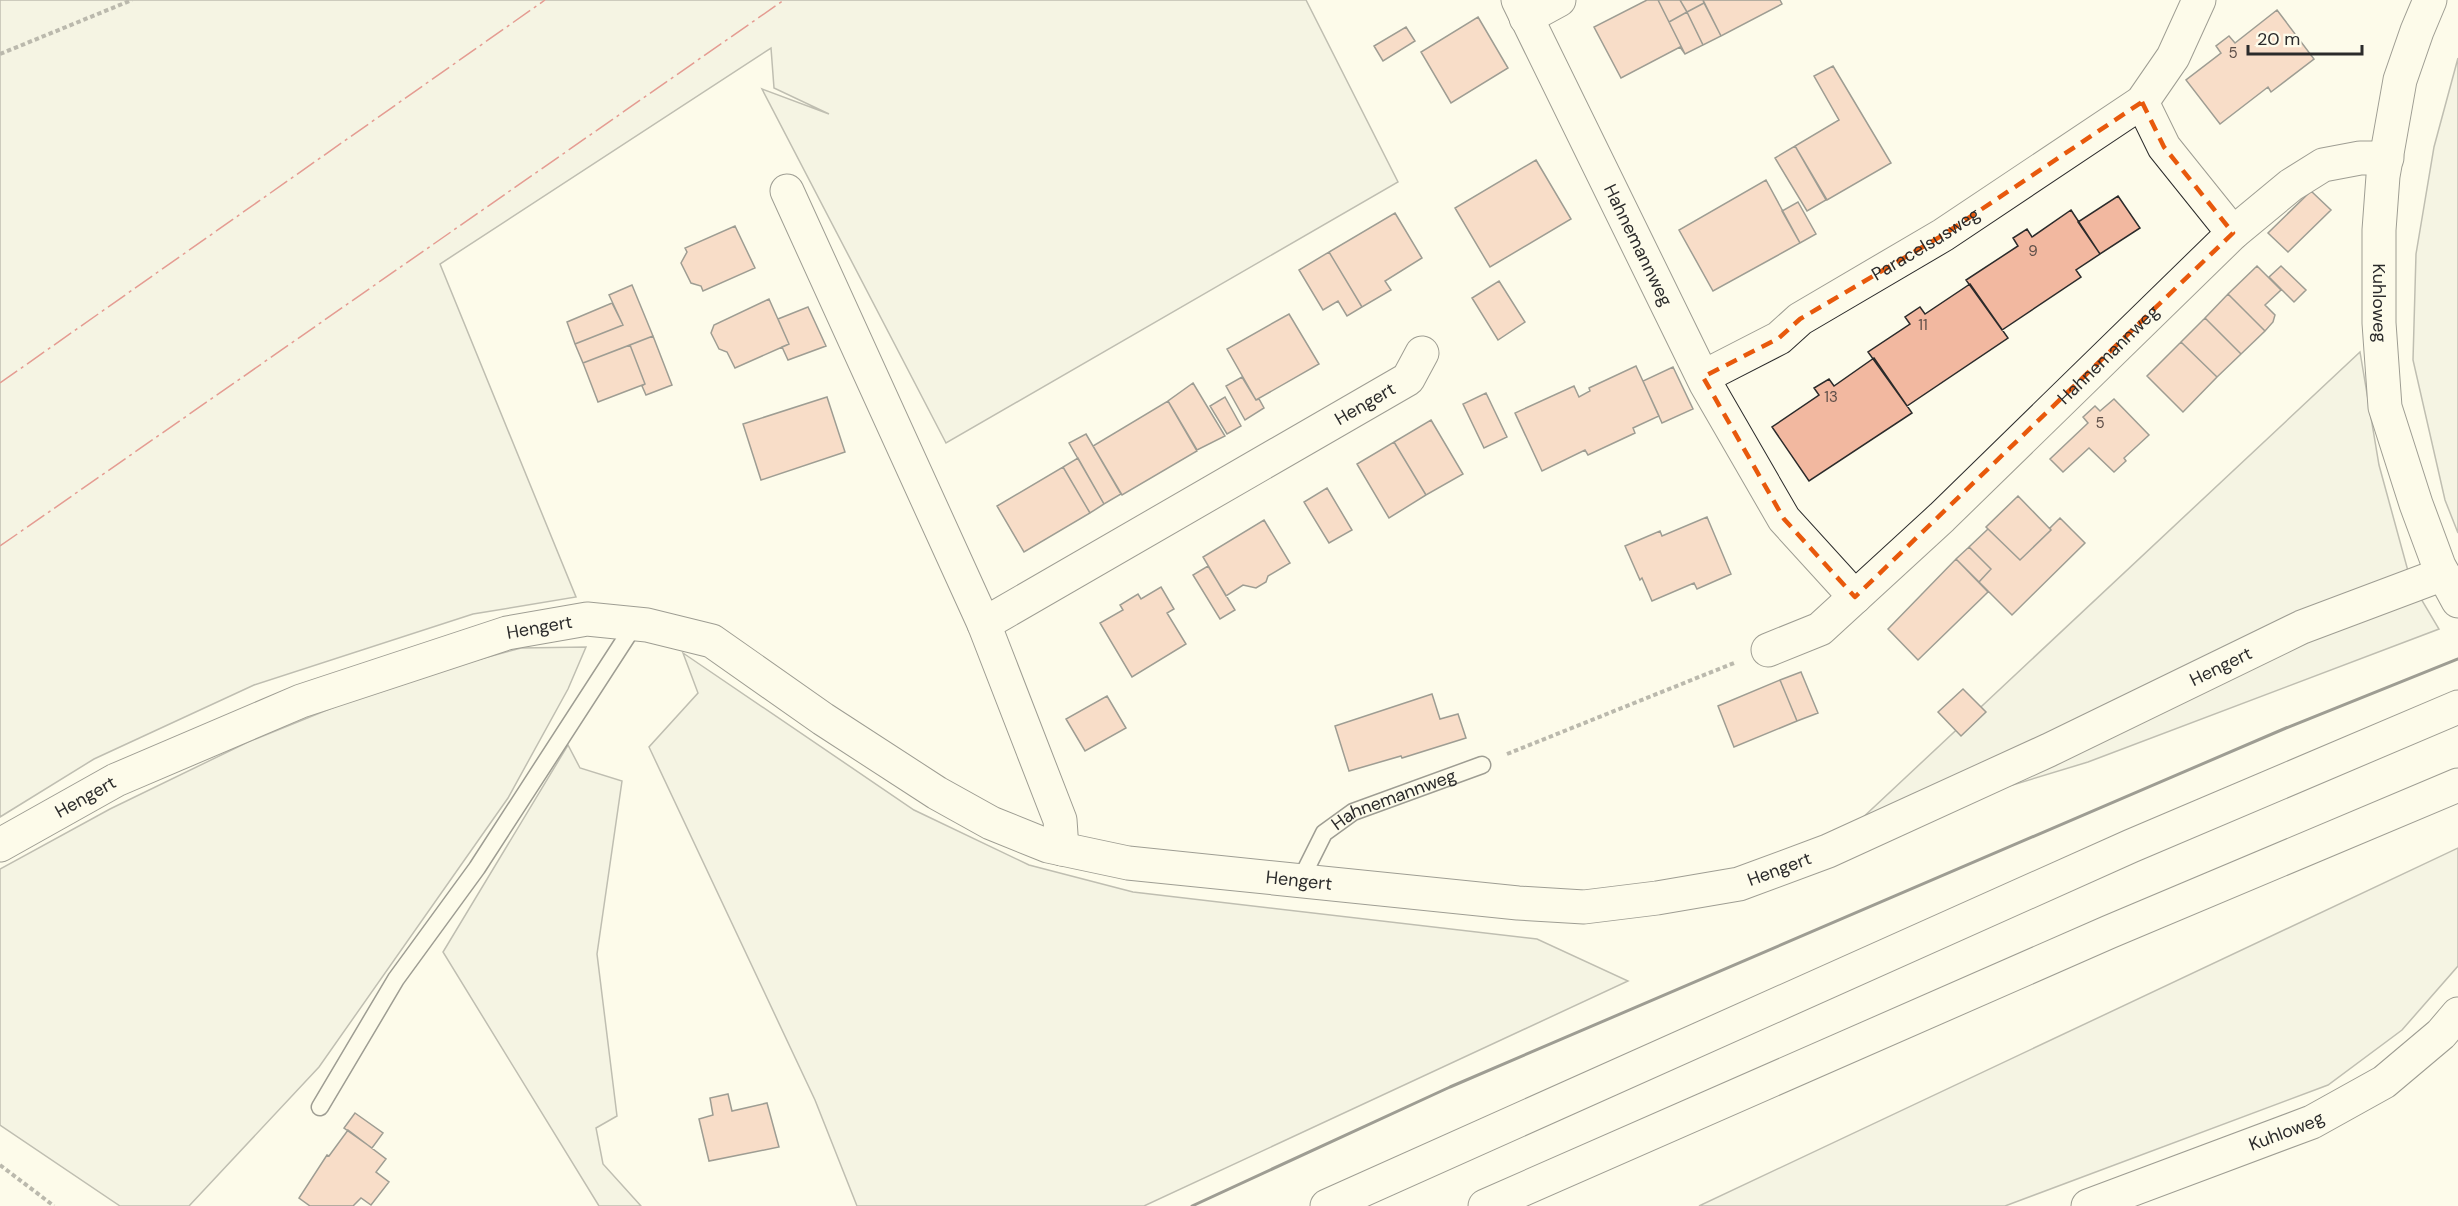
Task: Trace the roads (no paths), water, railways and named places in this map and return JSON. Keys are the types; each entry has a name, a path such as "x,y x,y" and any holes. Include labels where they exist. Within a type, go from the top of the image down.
{"main road":[{"path":"1522,9 1559,0"},
{"name":"Paracelsusweg","path":"1703,377 1779,338 1800,319 1943,235 2142,102 2173,57 2199,0"},
{"name":"Kuhloweg","path":"2430,0 2400,80 2387,158 2379,230 2379,323 2385,407 2416,504 2451,587"},
{"name":"Hahnemannweg","path":"1522,9 1703,377 1784,519 1855,597"},
{"path":"2142,102 2164,147 2233,233"},
{"name":"Hahnemannweg","path":"1768,650 1820,629 1951,509 2233,233 2291,185 2323,165 2360,158 2387,158"},
{"path":"787,191 984,624 1060,820 1062,849"},
{"name":"Hengert","path":"984,624 1408,379 1422,353"},
{"name":"Hengert","path":"0,845 116,780 301,701 507,633 587,618 635,624 712,641 823,719 937,793 991,823 1062,849 1128,863 1584,907 1657,898 1738,884 1828,851 2049,750 2302,627 2451,587"},
{"path":"1327,1206 2131,846 2458,707"},
{"path":"1485,1206 2109,932 2458,785"},
{"name":"Kuhloweg","path":"2088,1206 2312,1122 2384,1082 2441,1034 2458,1014"}],"lane":[{"path":"320,1107 396,980 477,868 635,624"},
{"name":"Hahnemannweg","path":"1300,881 1323,833 1353,812 1482,765"}]}
